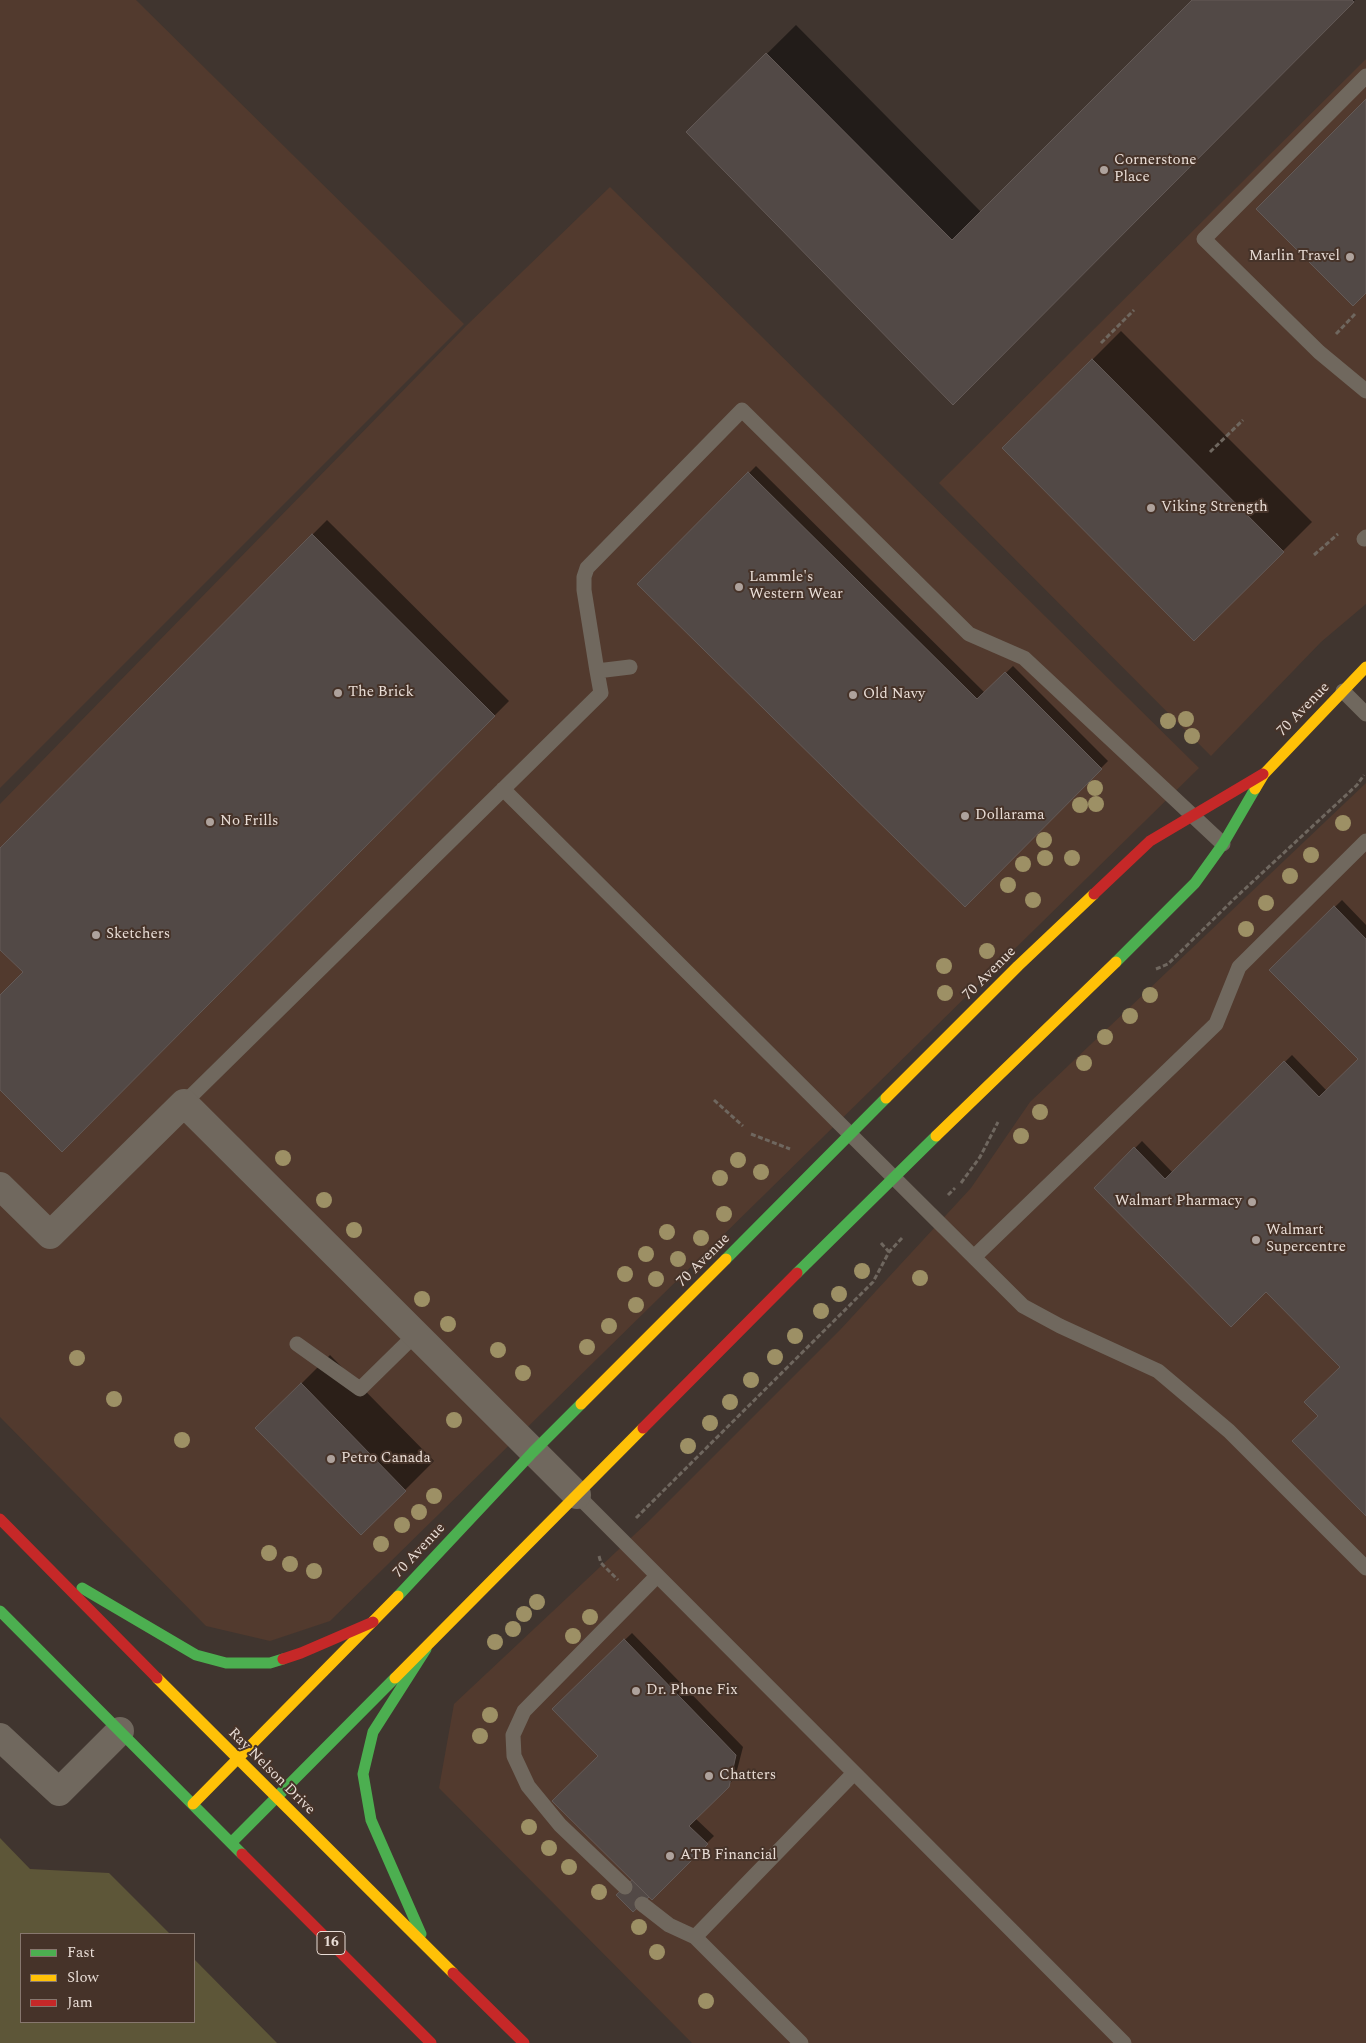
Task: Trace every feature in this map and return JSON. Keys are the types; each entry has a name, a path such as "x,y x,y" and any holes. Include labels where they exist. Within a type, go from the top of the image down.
{"main road":[{"name":"70 Avenue","path":"232,1844 855,1215 1169,910 1195,883 1223,844 1264,774 1366,668"},
{"name":"70 Avenue","path":"193,1804 373,1622 533,1452 1018,966 1150,841 1264,774"},
{"name":"Ray Nelson Drive","path":"0,1519 238,1760 524,2043"},
{"path":"48,1568 196,1655 226,1663 270,1663 302,1653 373,1622"},
{"name":"16","path":"0,1611 431,2043"},
{"path":"426,1649 373,1732 363,1774 372,1820 427,1947"}],"street":[{"path":"0,1186 50,1235 184,1103 577,1495"},
{"path":"0,1737 59,1792 120,1731"}],"lane":[{"path":"1366,76 1204,239 1319,352 1353,378 1366,391"},
{"path":"184,1103 601,693 584,590 584,578 587,568 742,410 969,634 1024,658 1223,844"},
{"path":"597,671 630,667"},
{"path":"1343,691 1366,714"},
{"path":"503,789 1023,1306 1060,1326 1158,1371 1229,1431 1366,1568"},
{"path":"974,1258 1216,1024 1239,967 1366,842"},
{"path":"297,1344 360,1389 416,1334"},
{"path":"577,1495 1124,2043"},
{"path":"625,1887 560,1825 528,1786 514,1756 513,1735 524,1711 657,1576"},
{"path":"696,1937 854,1773"},
{"path":"642,1904 669,1925 696,1937 801,2043"}],"path":[{"path":"1101,343 1134,310"},
{"path":"1210,452 1243,420"},
{"path":"1314,555 1343,530"},
{"path":"1152,970 1168,964 1357,785 1364,775"},
{"path":"714,1100 743,1126"},
{"path":"961,1183 980,1157 1001,1116"},
{"path":"751,1134 785,1146"},
{"path":"638,1516 873,1282 889,1252 904,1237"},
{"path":"881,1243 889,1252"},
{"path":"599,1554 601,1563 624,1586"}],"shaded area":[{"path":"0,0 136,0 464,324 0,788"},
{"path":"1366,59 1366,604 1321,642 1211,756 939,483"},
{"path":"610,187 1199,768 330,1621 270,1641 206,1626 0,1417 0,804 466,326"},
{"path":"1366,783 1366,2043 692,2043 439,1788 454,1704 649,1521 840,1330 971,1188 1030,1102"},
{"path":"0,1838 30,1869 109,1873 169,1933 20,1933 20,2023 195,2023 195,1960 277,2043 0,2043"}],"building":[{"name":"Cornerstone Place","path":"1192,0 1352,0 1354,2 953,405 686,132 766,53 952,240"},
{"path":"1366,99 1366,293 1353,306 1256,209"},
{"name":"Viking Strength","path":"1092,359 1284,552 1194,641 1002,448"},
{"path":"748,472 977,699 1005,672 1102,769 965,907 637,584"},
{"path":"312,534 495,716 62,1152 0,1090 0,995 23,972 0,950 0,848"},
{"name":"Walmart Supercentre","path":"1334,906 1366,939 1366,1516 1292,1441 1318,1416 1304,1402 1340,1367 1266,1292 1231,1327 1094,1188 1134,1147 1165,1179 1284,1061 1319,1097 1358,1059 1269,970"},
{"name":"Petro Canada","path":"301,1383 406,1491 361,1535 255,1428"},
{"path":"624,1639 736,1755 729,1787 689,1826 708,1844 652,1900 552,1801 598,1756 552,1709"},
{"path":"632,1880 649,1897 633,1912 616,1895"}],"traffic: fast":[{"path":"1116,962 1195,883 1223,844 1255,789"},
{"path":"726,1259 886,1098"},
{"path":"797,1273 936,1136"},
{"path":"398,1596 533,1452 581,1404"},
{"path":"82,1588 196,1655 226,1663 270,1663 283,1659"},
{"path":"0,1611 242,1854"},
{"path":"421,1934 371,1820 363,1774 373,1732 426,1649"},
{"path":"231,1843 395,1678"}],"traffic: slow":[{"path":"1255,789 1264,774 1366,667"},
{"path":"886,1098 1018,966 1094,894"},
{"path":"936,1136 1116,962"},
{"path":"581,1404 726,1259"},
{"path":"395,1678 643,1428"},
{"path":"193,1804 398,1596"},
{"path":"157,1678 453,1973"}],"traffic: jam":[{"path":"1094,894 1150,841 1263,774"},
{"path":"643,1428 797,1273"},
{"path":"0,1519 157,1678"},
{"path":"283,1659 373,1622"},
{"path":"242,1854 431,2043"},
{"path":"453,1973 524,2043"}],"place":[{"name":"Cornerstone Place","path":"1104,170"},
{"name":"Marlin Travel","path":"1350,257"},
{"name":"Viking Strength","path":"1151,508"},
{"name":"Lammle's Western Wear","path":"739,587"},
{"name":"The Brick","path":"338,693"},
{"name":"Old Navy","path":"853,695"},
{"name":"Dollarama","path":"965,816"},
{"name":"No Frills","path":"210,822"},
{"name":"Sketchers","path":"96,935"},
{"name":"Walmart Pharmacy","path":"1252,1202"},
{"name":"Walmart Supercentre","path":"1256,1240"},
{"name":"Petro Canada","path":"331,1459"},
{"name":"Dr. Phone Fix","path":"636,1691"},
{"name":"Chatters","path":"709,1776"},
{"name":"ATB Financial","path":"670,1856"}]}
